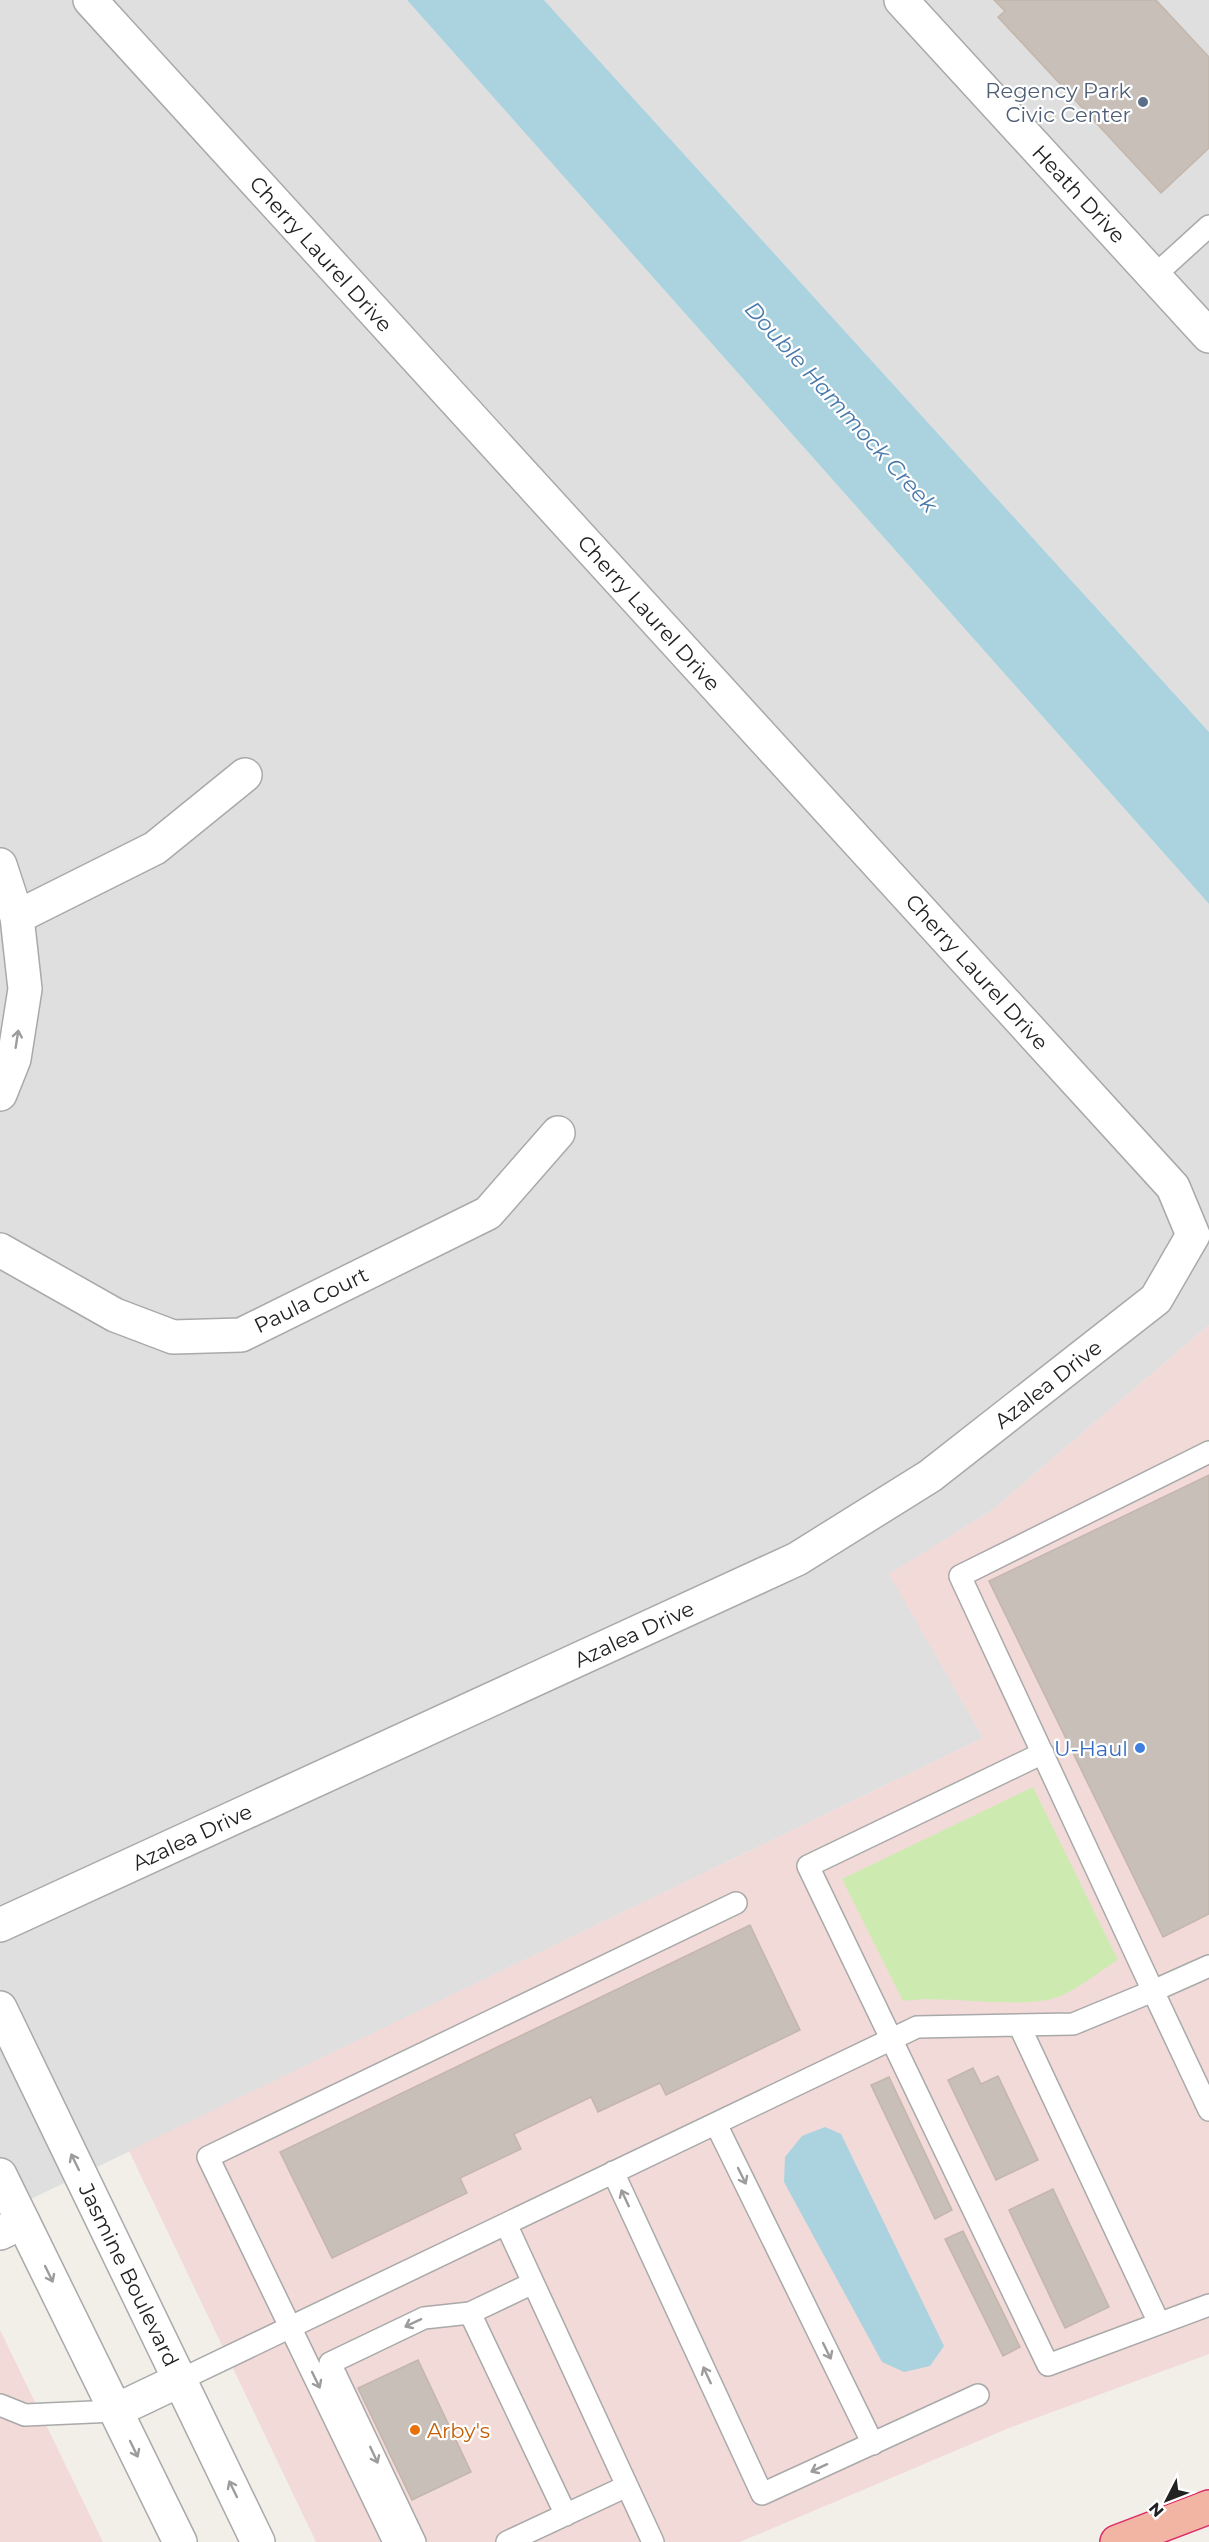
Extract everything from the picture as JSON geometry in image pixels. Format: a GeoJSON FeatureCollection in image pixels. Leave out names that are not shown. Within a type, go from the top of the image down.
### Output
{"type":"FeatureCollection","features":[{"type":"Feature","properties":{"kind":"highway"},"geometry":{"type":"LineString","coordinates":[[1117,2542],[1209,2506]]}},
{"type":"Feature","properties":{"kind":"street","name":"Cherry Laurel Drive"},"geometry":{"type":"LineString","coordinates":[[90,0],[1173,1187],[1193,1235]]}},
{"type":"Feature","properties":{"kind":"street","name":"Heath Drive"},"geometry":{"type":"LineString","coordinates":[[901,0],[1209,336]]}},
{"type":"Feature","properties":{"kind":"street"},"geometry":{"type":"LineString","coordinates":[[16,917],[155,848],[245,775]]}},
{"type":"Feature","properties":{"kind":"street"},"geometry":{"type":"LineString","coordinates":[[0,865],[16,917],[25,989],[14,1059],[0,1094]]}},
{"type":"Feature","properties":{"kind":"street","name":"Paula Court"},"geometry":{"type":"LineString","coordinates":[[0,1250],[114,1315],[173,1337],[241,1335],[488,1213],[558,1133]]}},
{"type":"Feature","properties":{"kind":"street","name":"Azalea Drive"},"geometry":{"type":"LineString","coordinates":[[0,1926],[797,1559],[930,1476],[1156,1299],[1193,1235]]}},
{"type":"Feature","properties":{"kind":"street","name":"Jasmine Boulevard"},"geometry":{"type":"LineString","coordinates":[[0,2008],[258,2542]]}},
{"type":"Feature","properties":{"kind":"street"},"geometry":{"type":"LineString","coordinates":[[0,2175],[11,2227],[116,2411],[180,2542]]}},
{"type":"Feature","properties":{"kind":"street"},"geometry":{"type":"LineString","coordinates":[[116,2411],[180,2380]]}},
{"type":"Feature","properties":{"kind":"lane"},"geometry":{"type":"LineString","coordinates":[[1154,276],[1209,226]]}},
{"type":"Feature","properties":{"kind":"lane"},"geometry":{"type":"LineString","coordinates":[[1209,1452],[960,1576],[1209,2110]]}},
{"type":"Feature","properties":{"kind":"lane"},"geometry":{"type":"LineString","coordinates":[[1043,1753],[808,1866],[1048,2365],[1209,2305]]}},
{"type":"Feature","properties":{"kind":"lane"},"geometry":{"type":"LineString","coordinates":[[394,2542],[208,2157],[736,1904]]}},
{"type":"Feature","properties":{"kind":"lane"},"geometry":{"type":"LineString","coordinates":[[180,2380],[917,2027],[1073,2024],[1209,1966]]}},
{"type":"Feature","properties":{"kind":"lane"},"geometry":{"type":"LineString","coordinates":[[1019,2025],[1159,2324]]}},
{"type":"Feature","properties":{"kind":"lane"},"geometry":{"type":"LineString","coordinates":[[716,2124],[873,2444]]}},
{"type":"Feature","properties":{"kind":"lane"},"geometry":{"type":"LineString","coordinates":[[613,2172],[762,2494],[978,2395]]}},
{"type":"Feature","properties":{"kind":"lane"},"geometry":{"type":"LineString","coordinates":[[506,2224],[652,2542]]}},
{"type":"Feature","properties":{"kind":"lane"},"geometry":{"type":"LineString","coordinates":[[415,2542],[330,2363],[424,2318],[470,2313],[533,2283]]}},
{"type":"Feature","properties":{"kind":"lane"},"geometry":{"type":"LineString","coordinates":[[470,2313],[566,2515]]}},
{"type":"Feature","properties":{"kind":"lane"},"geometry":{"type":"LineString","coordinates":[[0,2405],[25,2415],[116,2411]]}},
{"type":"Feature","properties":{"kind":"lane"},"geometry":{"type":"LineString","coordinates":[[507,2542],[627,2486]]}},
{"type":"Feature","properties":{"kind":"shaded area"},"geometry":{"type":"Polygon","coordinates":[[[0,0],[407,0],[1209,904],[1209,1325],[991,1511],[890,1574],[983,1738],[0,2214],[0,0]]]}},
{"type":"Feature","properties":{"kind":"shaded area"},"geometry":{"type":"Polygon","coordinates":[[[544,0],[1209,0],[1209,732],[544,0]]]}},
{"type":"Feature","properties":{"kind":"shaded area"},"geometry":{"type":"Polygon","coordinates":[[[1209,1325],[1209,2354],[1009,2428],[740,2542],[316,2542],[129,2151],[983,1738],[889,1574],[991,1511],[1209,1325]]]}},
{"type":"Feature","properties":{"kind":"shaded area"},"geometry":{"type":"Polygon","coordinates":[[[0,2330],[103,2542],[0,2542],[0,2330]]]}},
{"type":"Feature","properties":{"kind":"green space"},"geometry":{"type":"Polygon","coordinates":[[[1033,1787],[1118,1960],[1063,1995],[1048,2000],[1008,2003],[921,1999],[903,2001],[842,1879],[1033,1787]]]}},
{"type":"Feature","properties":{"kind":"water","name":"Double Hammock Creek"},"geometry":{"type":"Polygon","coordinates":[[[407,0],[544,0],[1209,732],[1209,904],[407,0]]]}},
{"type":"Feature","properties":{"kind":"water"},"geometry":{"type":"Polygon","coordinates":[[[825,2127],[841,2134],[944,2346],[930,2366],[904,2372],[882,2362],[784,2182],[785,2157],[802,2136],[825,2127]]]}},
{"type":"Feature","properties":{"kind":"building","name":"Regency Park Civic Center"},"geometry":{"type":"Polygon","coordinates":[[[994,0],[1156,0],[1209,57],[1209,148],[1161,193],[998,17],[1005,11],[994,0]]]}},
{"type":"Feature","properties":{"kind":"building","name":"U-Haul"},"geometry":{"type":"Polygon","coordinates":[[[1209,1475],[1209,1914],[1163,1937],[989,1581],[1209,1475]]]}},
{"type":"Feature","properties":{"kind":"building"},"geometry":{"type":"Polygon","coordinates":[[[750,1925],[800,2030],[666,2095],[660,2083],[598,2112],[591,2097],[514,2134],[521,2149],[460,2178],[467,2193],[332,2258],[280,2152],[750,1925]]]}},
{"type":"Feature","properties":{"kind":"building"},"geometry":{"type":"Polygon","coordinates":[[[973,2068],[981,2084],[998,2076],[1038,2160],[996,2180],[948,2080],[973,2068]]]}},
{"type":"Feature","properties":{"kind":"building"},"geometry":{"type":"Polygon","coordinates":[[[889,2077],[952,2210],[935,2219],[871,2085],[889,2077]]]}},
{"type":"Feature","properties":{"kind":"building"},"geometry":{"type":"Polygon","coordinates":[[[1053,2189],[1109,2307],[1065,2328],[1009,2210],[1053,2189]]]}},
{"type":"Feature","properties":{"kind":"building"},"geometry":{"type":"Polygon","coordinates":[[[963,2231],[1020,2347],[1003,2356],[945,2239],[963,2231]]]}},
{"type":"Feature","properties":{"kind":"building","name":"Arby's"},"geometry":{"type":"Polygon","coordinates":[[[418,2360],[471,2472],[412,2500],[358,2388],[418,2360]]]}},
{"type":"Feature","properties":{"kind":"place","name":"Regency Park Civic Center"},"geometry":{"type":"Point","coordinates":[1143,102]}},
{"type":"Feature","properties":{"kind":"place","name":"U-Haul"},"geometry":{"type":"Point","coordinates":[1140,1748]}},
{"type":"Feature","properties":{"kind":"place","name":"Arby's"},"geometry":{"type":"Point","coordinates":[415,2430]}}]}
